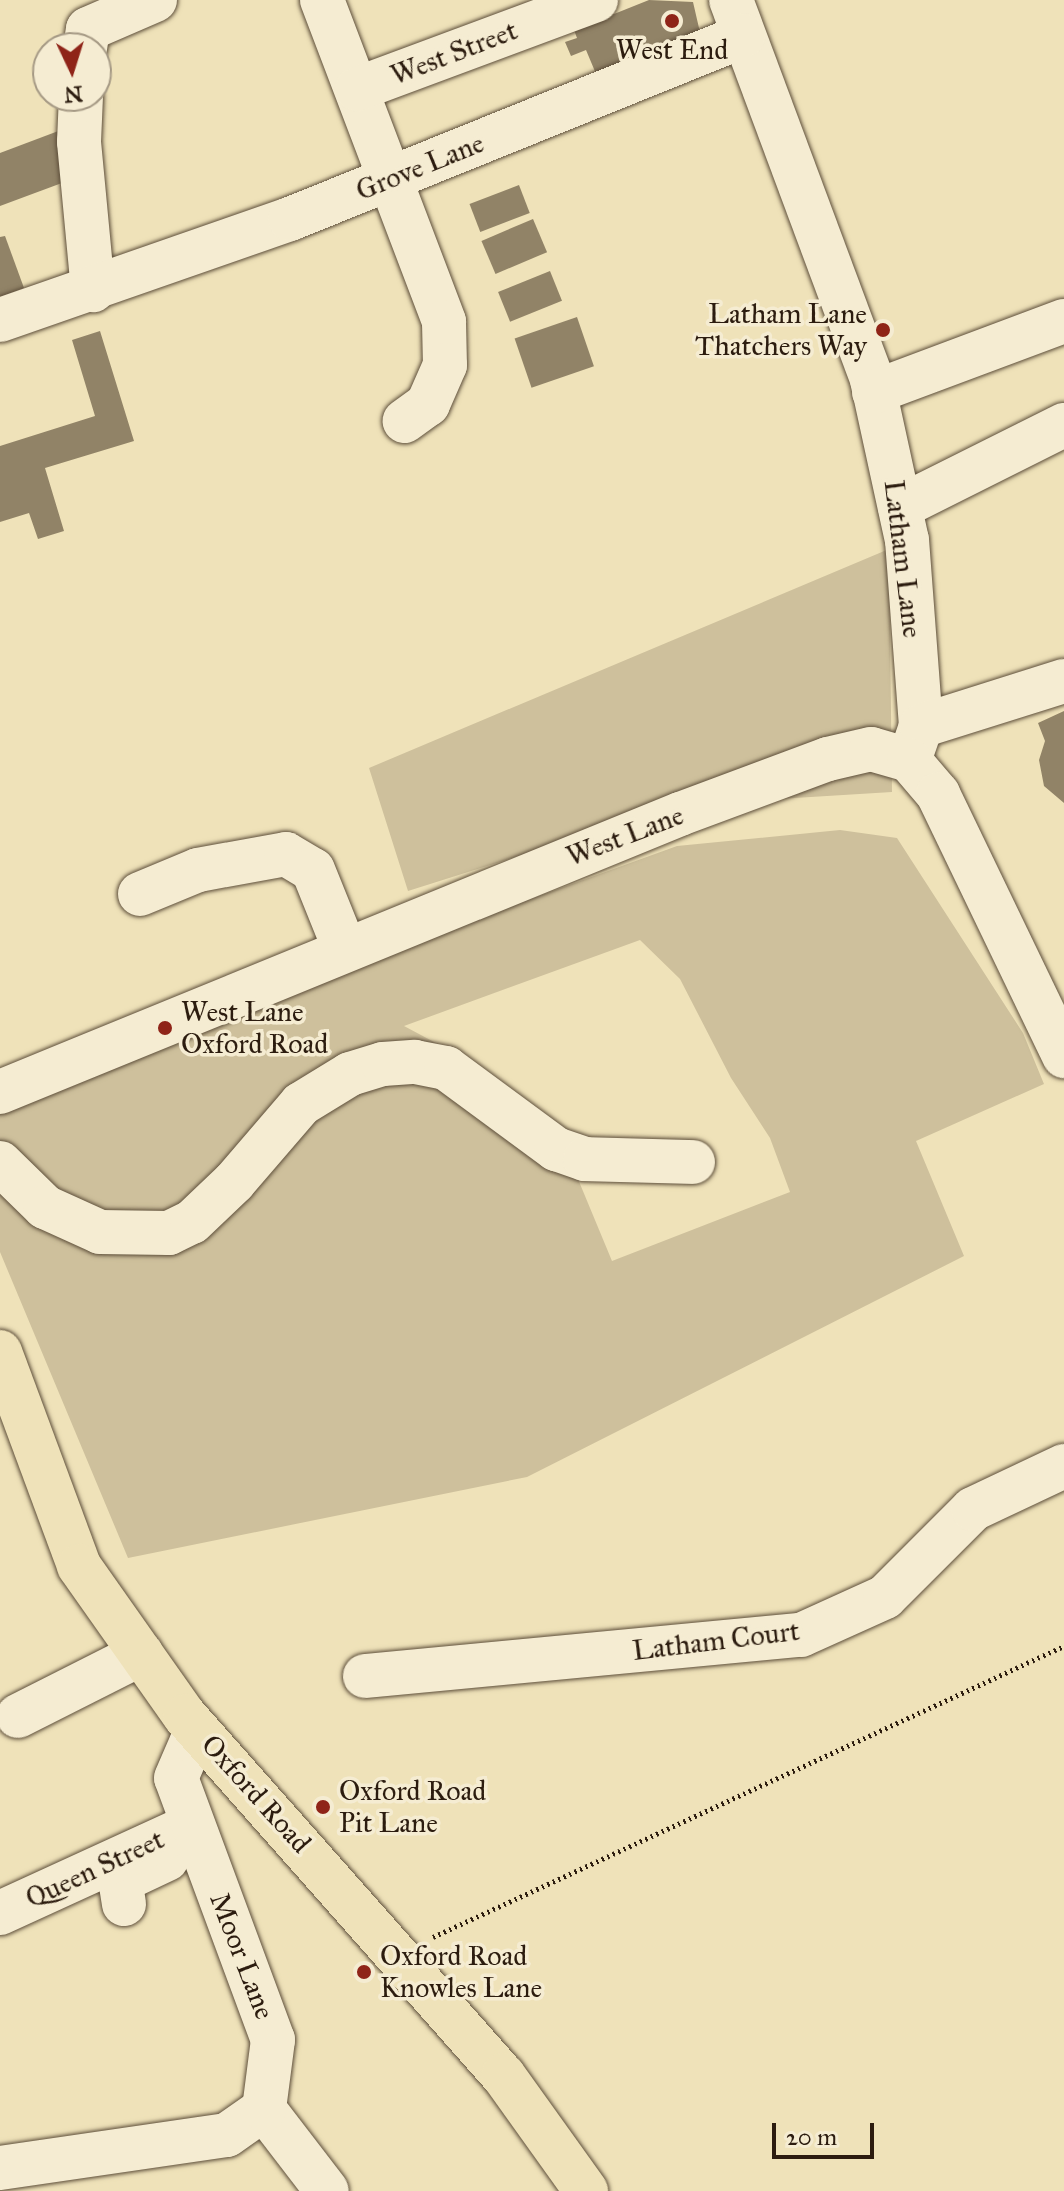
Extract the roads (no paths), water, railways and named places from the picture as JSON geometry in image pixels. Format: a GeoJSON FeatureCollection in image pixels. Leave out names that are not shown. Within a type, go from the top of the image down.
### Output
{"type":"FeatureCollection","features":[{"type":"Feature","properties":{"kind":"main road","name":"Oxford Road"},"geometry":{"type":"LineString","coordinates":[[0,1352],[79,1566],[201,1734],[503,2075],[586,2191]]}},
{"type":"Feature","properties":{"kind":"street"},"geometry":{"type":"LineString","coordinates":[[97,32],[155,0]]}},
{"type":"Feature","properties":{"kind":"street"},"geometry":{"type":"LineString","coordinates":[[322,0],[444,322],[445,365],[428,404],[405,421]]}},
{"type":"Feature","properties":{"kind":"street","name":"West Street"},"geometry":{"type":"LineString","coordinates":[[357,89],[596,0]]}},
{"type":"Feature","properties":{"kind":"street","name":"Grove Lane"},"geometry":{"type":"LineString","coordinates":[[0,320],[93,290],[388,179],[737,18]]}},
{"type":"Feature","properties":{"kind":"street","name":"Latham Lane"},"geometry":{"type":"LineString","coordinates":[[737,18],[793,155],[874,392],[900,507],[915,743]]}},
{"type":"Feature","properties":{"kind":"street"},"geometry":{"type":"LineString","coordinates":[[80,112],[79,142],[93,290]]}},
{"type":"Feature","properties":{"kind":"street"},"geometry":{"type":"LineString","coordinates":[[874,392],[1064,321]]}},
{"type":"Feature","properties":{"kind":"street"},"geometry":{"type":"LineString","coordinates":[[900,507],[1064,425]]}},
{"type":"Feature","properties":{"kind":"street"},"geometry":{"type":"LineString","coordinates":[[1064,681],[915,743],[1064,1056]]}},
{"type":"Feature","properties":{"kind":"street","name":"West Lane"},"geometry":{"type":"LineString","coordinates":[[0,1092],[344,947],[828,759],[915,743]]}},
{"type":"Feature","properties":{"kind":"street"},"geometry":{"type":"LineString","coordinates":[[140,894],[198,870],[286,854],[313,870],[344,947]]}},
{"type":"Feature","properties":{"kind":"street"},"geometry":{"type":"LineString","coordinates":[[0,1163],[45,1207],[100,1232],[169,1233],[192,1222],[234,1182],[301,1104],[350,1074],[383,1064],[415,1062],[446,1068],[556,1149],[585,1159],[693,1162]]}},
{"type":"Feature","properties":{"kind":"street","name":"Latham Court"},"geometry":{"type":"LineString","coordinates":[[365,1676],[801,1635],[885,1597],[973,1509],[1064,1466]]}},
{"type":"Feature","properties":{"kind":"street"},"geometry":{"type":"LineString","coordinates":[[18,1716],[141,1654]]}},
{"type":"Feature","properties":{"kind":"street","name":"Moor Lane"},"geometry":{"type":"LineString","coordinates":[[201,1734],[192,1741],[176,1778],[194,1835],[273,2040],[264,2109]]}},
{"type":"Feature","properties":{"kind":"street"},"geometry":{"type":"LineString","coordinates":[[124,1904],[121,1885],[127,1878],[194,1835]]}},
{"type":"Feature","properties":{"kind":"street","name":"Queen Street"},"geometry":{"type":"LineString","coordinates":[[0,1913],[194,1835]]}},
{"type":"Feature","properties":{"kind":"street"},"geometry":{"type":"LineString","coordinates":[[0,2168],[227,2135],[264,2109],[327,2191]]}},
{"type":"Feature","properties":{"kind":"place","name":"West End"},"geometry":{"type":"Point","coordinates":[672,21]}},
{"type":"Feature","properties":{"kind":"place","name":"Latham Lane Thatchers Way"},"geometry":{"type":"Point","coordinates":[883,330]}},
{"type":"Feature","properties":{"kind":"place","name":"West Lane Oxford Road"},"geometry":{"type":"Point","coordinates":[165,1028]}},
{"type":"Feature","properties":{"kind":"place","name":"Oxford Road Pit Lane"},"geometry":{"type":"Point","coordinates":[323,1807]}},
{"type":"Feature","properties":{"kind":"place","name":"Oxford Road Knowles Lane"},"geometry":{"type":"Point","coordinates":[364,1972]}}]}
